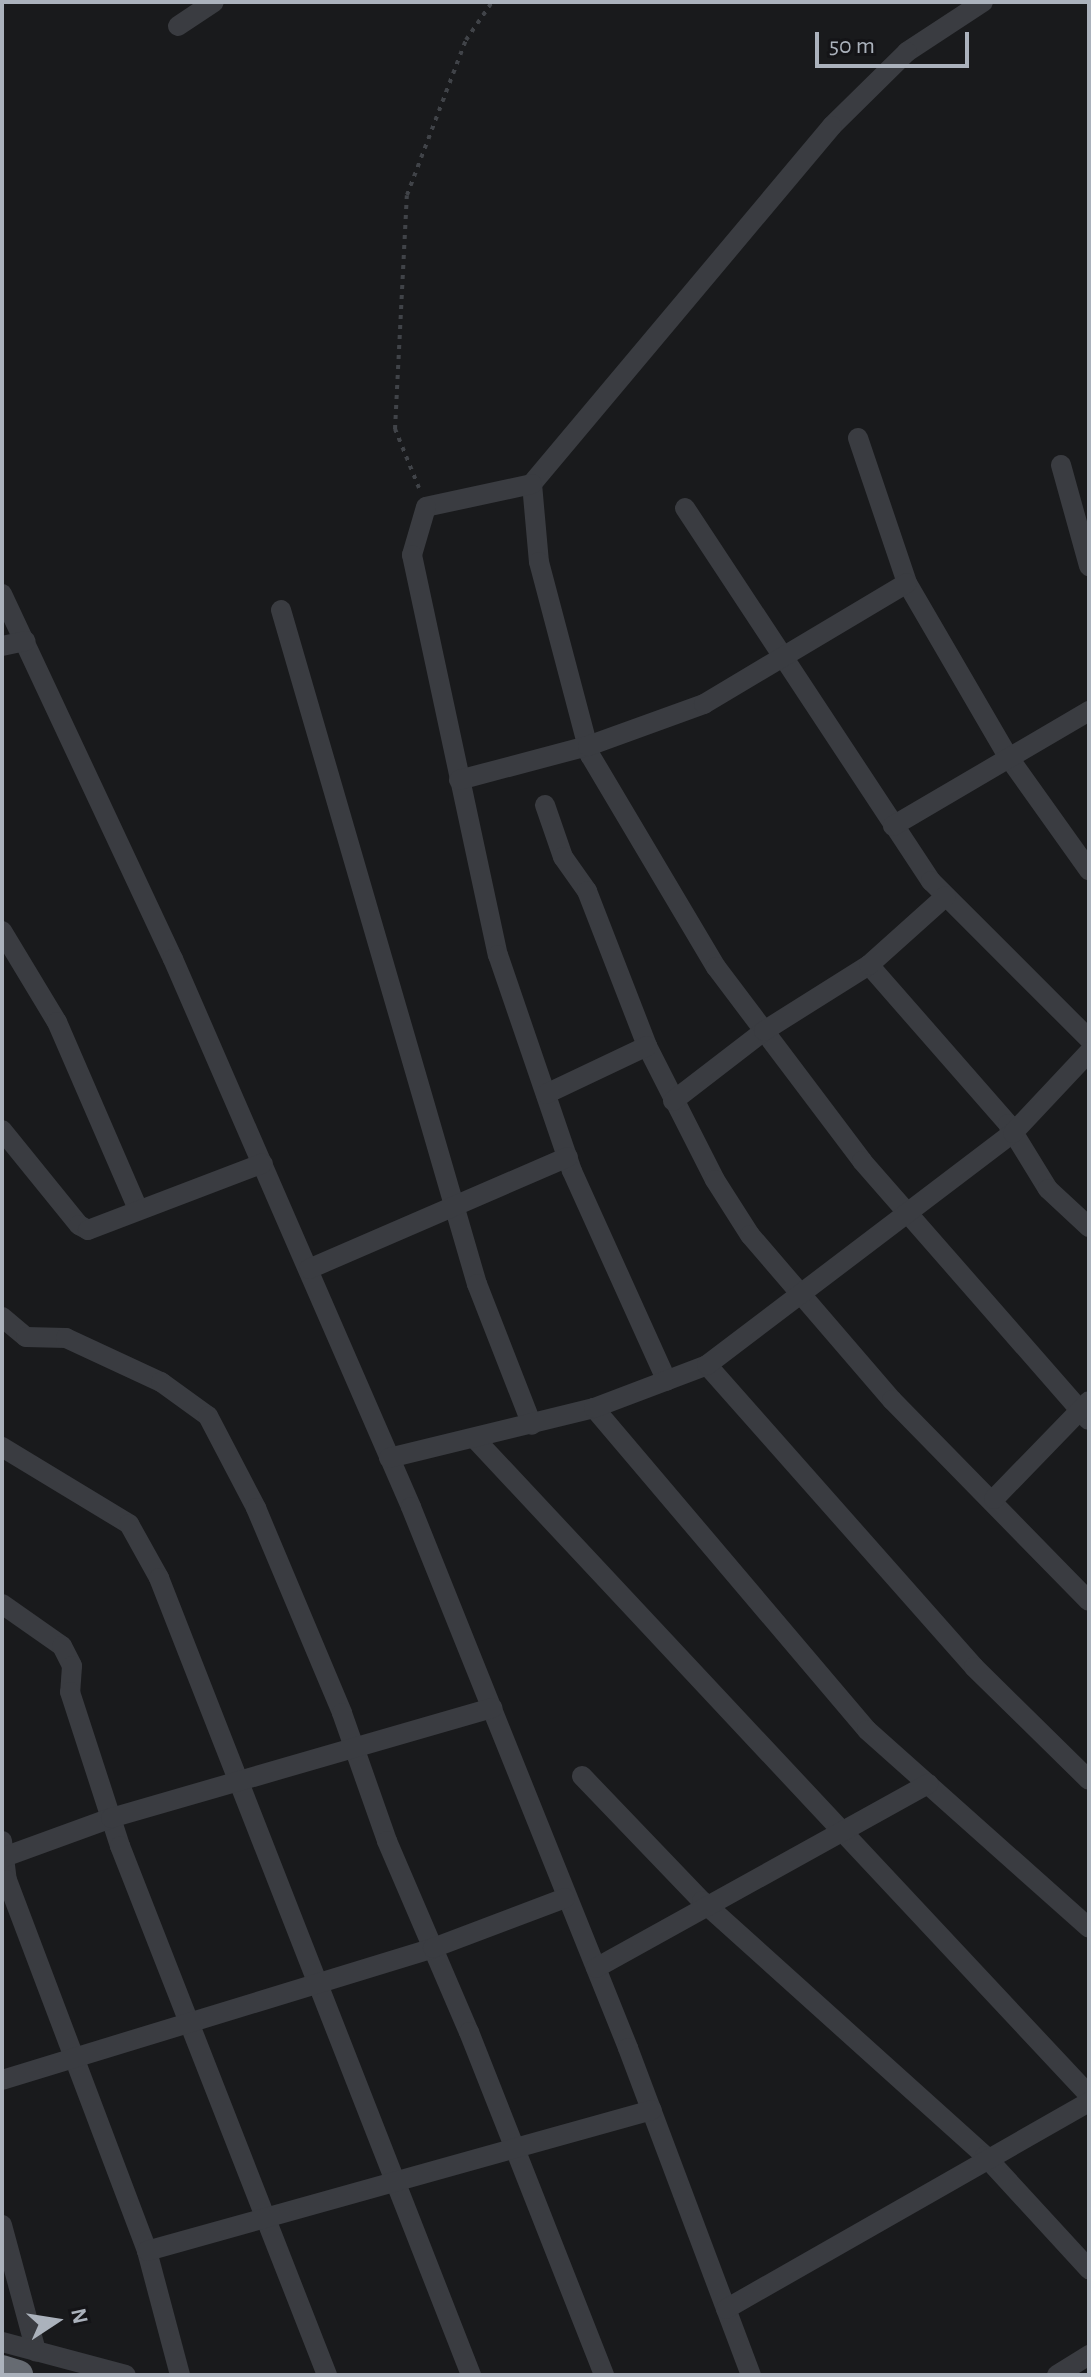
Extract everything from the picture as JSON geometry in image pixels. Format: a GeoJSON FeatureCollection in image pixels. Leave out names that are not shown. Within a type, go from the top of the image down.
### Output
{"type":"FeatureCollection","features":[{"type":"Feature","properties":{"kind":"highway"},"geometry":{"type":"LineString","coordinates":[[2,2370],[27,2363]]}},
{"type":"Feature","properties":{"kind":"street"},"geometry":{"type":"LineString","coordinates":[[178,26],[214,2]]}},
{"type":"Feature","properties":{"kind":"street"},"geometry":{"type":"LineString","coordinates":[[667,1381],[568,1157],[498,955],[412,555],[426,507],[532,484],[832,126],[907,52],[983,2]]}},
{"type":"Feature","properties":{"kind":"street"},"geometry":{"type":"LineString","coordinates":[[858,438],[907,583],[1009,758],[1089,870]]}},
{"type":"Feature","properties":{"kind":"street"},"geometry":{"type":"LineString","coordinates":[[1061,465],[1089,566]]}},
{"type":"Feature","properties":{"kind":"street"},"geometry":{"type":"LineString","coordinates":[[532,484],[539,562],[588,746],[716,967],[908,1213],[1086,1411],[994,1499]]}},
{"type":"Feature","properties":{"kind":"street"},"geometry":{"type":"LineString","coordinates":[[685,508],[893,826],[946,896],[1089,1039]]}},
{"type":"Feature","properties":{"kind":"street"},"geometry":{"type":"LineString","coordinates":[[459,780],[588,746],[704,704],[785,660],[907,583]]}},
{"type":"Feature","properties":{"kind":"street"},"geometry":{"type":"LineString","coordinates":[[2,594],[263,1163],[389,1458],[596,1968],[751,2375]]}},
{"type":"Feature","properties":{"kind":"street"},"geometry":{"type":"LineString","coordinates":[[281,610],[477,1284],[532,1425]]}},
{"type":"Feature","properties":{"kind":"street"},"geometry":{"type":"LineString","coordinates":[[2,646],[25,641]]}},
{"type":"Feature","properties":{"kind":"street"},"geometry":{"type":"LineString","coordinates":[[893,826],[1089,711]]}},
{"type":"Feature","properties":{"kind":"street"},"geometry":{"type":"LineString","coordinates":[[545,805],[563,857],[587,891],[647,1046],[673,1101],[750,1235],[892,1400],[994,1499],[1089,1601]]}},
{"type":"Feature","properties":{"kind":"street"},"geometry":{"type":"LineString","coordinates":[[673,1101],[764,1031],[869,965],[946,896]]}},
{"type":"Feature","properties":{"kind":"street"},"geometry":{"type":"LineString","coordinates":[[2,931],[57,1022],[137,1207]]}},
{"type":"Feature","properties":{"kind":"street"},"geometry":{"type":"LineString","coordinates":[[869,965],[1013,1133],[1048,1189],[1089,1227]]}},
{"type":"Feature","properties":{"kind":"street"},"geometry":{"type":"LineString","coordinates":[[546,1094],[647,1046]]}},
{"type":"Feature","properties":{"kind":"street"},"geometry":{"type":"LineString","coordinates":[[389,1458],[476,1440],[594,1408],[707,1365],[1013,1133],[1089,1052]]}},
{"type":"Feature","properties":{"kind":"street"},"geometry":{"type":"LineString","coordinates":[[2,1130],[79,1225],[88,1230],[137,1207],[263,1163]]}},
{"type":"Feature","properties":{"kind":"street"},"geometry":{"type":"LineString","coordinates":[[309,1269],[455,1202],[568,1157]]}},
{"type":"Feature","properties":{"kind":"street"},"geometry":{"type":"LineString","coordinates":[[2,1317],[26,1337],[66,1338],[161,1382],[202,1408],[256,1508],[604,2375]]}},
{"type":"Feature","properties":{"kind":"street"},"geometry":{"type":"LineString","coordinates":[[707,1365],[974,1667],[1089,1780]]}},
{"type":"Feature","properties":{"kind":"street"},"geometry":{"type":"LineString","coordinates":[[594,1408],[867,1730],[1089,1928]]}},
{"type":"Feature","properties":{"kind":"street"},"geometry":{"type":"LineString","coordinates":[[476,1440],[1089,2095]]}},
{"type":"Feature","properties":{"kind":"street"},"geometry":{"type":"LineString","coordinates":[[2,1447],[129,1524],[159,1578],[471,2375]]}},
{"type":"Feature","properties":{"kind":"street"},"geometry":{"type":"LineString","coordinates":[[2,1604],[62,1646],[72,1666],[70,1692],[111,1818],[327,2375]]}},
{"type":"Feature","properties":{"kind":"street"},"geometry":{"type":"LineString","coordinates":[[180,2375],[147,2251],[7,1880],[3,1846],[238,1784],[351,1744],[492,1708]]}},
{"type":"Feature","properties":{"kind":"street"},"geometry":{"type":"LineString","coordinates":[[582,1776],[707,1905],[988,2160],[1089,2269]]}},
{"type":"Feature","properties":{"kind":"street"},"geometry":{"type":"LineString","coordinates":[[596,1968],[838,1830],[928,1784]]}},
{"type":"Feature","properties":{"kind":"street"},"geometry":{"type":"LineString","coordinates":[[2,2080],[189,2020],[433,1948],[565,1898]]}},
{"type":"Feature","properties":{"kind":"street"},"geometry":{"type":"LineString","coordinates":[[726,2309],[1089,2102]]}},
{"type":"Feature","properties":{"kind":"street"},"geometry":{"type":"LineString","coordinates":[[147,2251],[266,2215],[652,2110]]}},
{"type":"Feature","properties":{"kind":"street"},"geometry":{"type":"LineString","coordinates":[[2,2225],[27,2363]]}},
{"type":"Feature","properties":{"kind":"street"},"geometry":{"type":"LineString","coordinates":[[2,2342],[27,2363],[126,2375]]}},
{"type":"Feature","properties":{"kind":"street"},"geometry":{"type":"LineString","coordinates":[[1057,2375],[1089,2355]]}},
{"type":"Feature","properties":{"kind":"path"},"geometry":{"type":"LineString","coordinates":[[426,507],[395,429],[407,195],[466,40],[492,2]]}}]}
